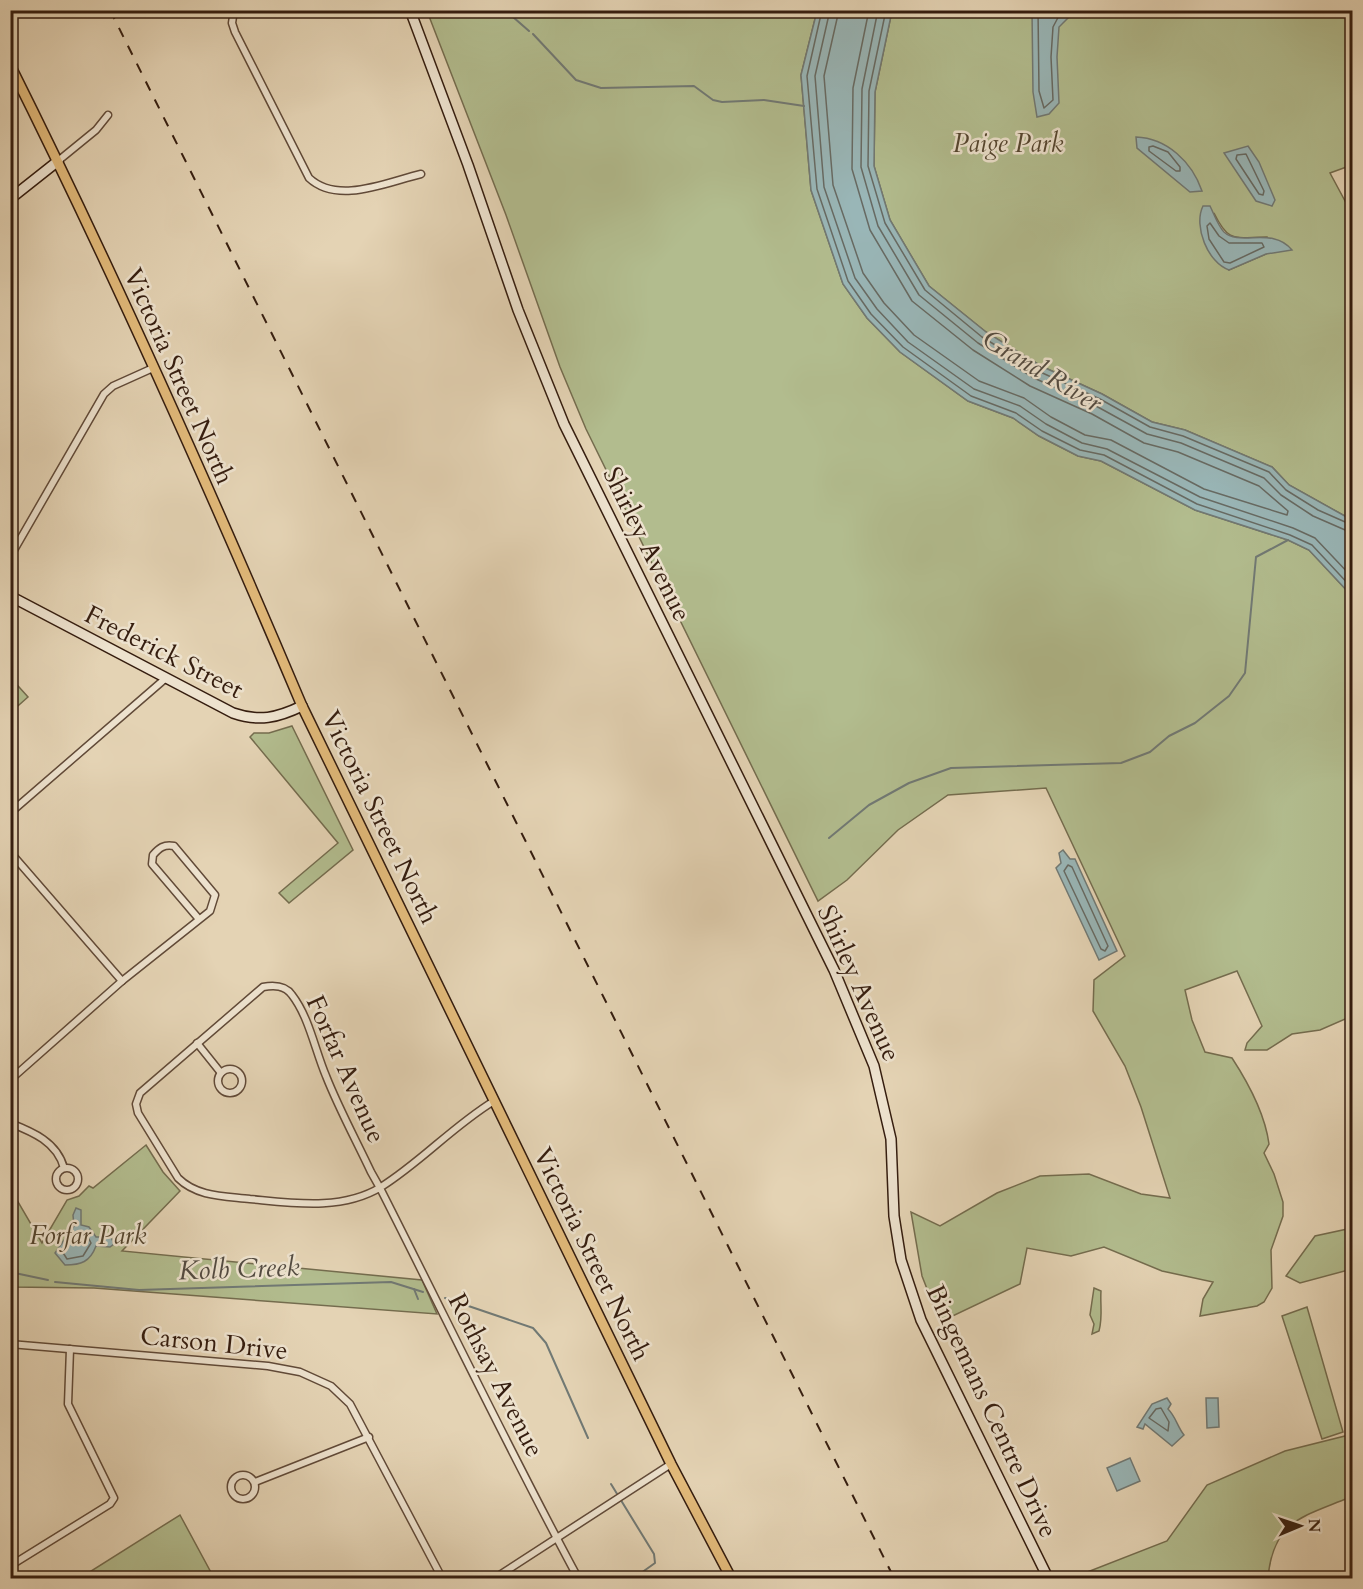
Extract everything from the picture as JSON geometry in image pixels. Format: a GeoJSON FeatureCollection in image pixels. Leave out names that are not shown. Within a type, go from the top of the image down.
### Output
{"type":"FeatureCollection","features":[{"type":"Feature","properties":{"kind":"main road","name":"Shirley Avenue"},"geometry":{"type":"LineString","coordinates":[[410,10],[460,143],[518,310],[564,424],[834,970],[879,1083]]}},
{"type":"Feature","properties":{"kind":"main road","name":"Victoria Street North"},"geometry":{"type":"LineString","coordinates":[[10,65],[58,161],[153,368],[302,706],[671,1464],[731,1578]]}},
{"type":"Feature","properties":{"kind":"main road"},"geometry":{"type":"LineString","coordinates":[[10,199],[58,161]]}},
{"type":"Feature","properties":{"kind":"main road","name":"Frederick Street"},"geometry":{"type":"LineString","coordinates":[[10,596],[166,678],[248,718],[273,718],[302,706]]}},
{"type":"Feature","properties":{"kind":"main road","name":"Bingemans Centre Drive"},"geometry":{"type":"LineString","coordinates":[[879,1083],[891,1139],[894,1216],[901,1260],[921,1320],[1048,1578]]}},
{"type":"Feature","properties":{"kind":"street"},"geometry":{"type":"LineString","coordinates":[[234,10],[232,23],[235,32],[309,178],[319,188],[336,191],[354,190],[421,174]]}},
{"type":"Feature","properties":{"kind":"street"},"geometry":{"type":"LineString","coordinates":[[58,161],[96,130],[108,115]]}},
{"type":"Feature","properties":{"kind":"street"},"geometry":{"type":"LineString","coordinates":[[10,557],[104,394],[113,386],[153,368]]}},
{"type":"Feature","properties":{"kind":"street"},"geometry":{"type":"LineString","coordinates":[[10,813],[166,678]]}},
{"type":"Feature","properties":{"kind":"street"},"geometry":{"type":"LineString","coordinates":[[10,1080],[122,981],[198,918],[210,911],[215,895],[174,846],[167,844],[153,855],[152,864],[198,918]]}},
{"type":"Feature","properties":{"kind":"street"},"geometry":{"type":"LineString","coordinates":[[10,852],[122,981]]}},
{"type":"Feature","properties":{"kind":"street","name":"Forfar Avenue"},"geometry":{"type":"LineString","coordinates":[[380,1188],[326,1076],[314,1041],[292,994],[283,988],[273,985],[263,987],[140,1093],[136,1104],[138,1113],[178,1178],[185,1185],[207,1194],[307,1204],[332,1202],[380,1188],[475,1113],[494,1101]]}},
{"type":"Feature","properties":{"kind":"street"},"geometry":{"type":"LineString","coordinates":[[197,1043],[221,1073]]}},
{"type":"Feature","properties":{"kind":"street"},"geometry":{"type":"LineString","coordinates":[[227,1070],[237,1071],[242,1078],[240,1089],[233,1093],[223,1091],[218,1081],[221,1073],[227,1070]]}},
{"type":"Feature","properties":{"kind":"street"},"geometry":{"type":"LineString","coordinates":[[10,1123],[47,1141],[56,1150],[64,1168]]}},
{"type":"Feature","properties":{"kind":"street","name":"Rothsay Avenue"},"geometry":{"type":"LineString","coordinates":[[380,1188],[578,1578]]}},
{"type":"Feature","properties":{"kind":"street","name":"Carson Drive"},"geometry":{"type":"LineString","coordinates":[[10,1344],[268,1366],[300,1372],[331,1386],[350,1404],[442,1578]]}},
{"type":"Feature","properties":{"kind":"street"},"geometry":{"type":"LineString","coordinates":[[10,1566],[110,1504],[114,1498],[68,1404],[70,1349]]}},
{"type":"Feature","properties":{"kind":"street"},"geometry":{"type":"LineString","coordinates":[[255,1482],[369,1437]]}},
{"type":"Feature","properties":{"kind":"street"},"geometry":{"type":"LineString","coordinates":[[495,1578],[671,1464]]}},
{"type":"Feature","properties":{"kind":"street"},"geometry":{"type":"LineString","coordinates":[[239,1475],[248,1475],[255,1482],[255,1492],[248,1498],[238,1498],[231,1491],[232,1481],[239,1475]]}},
{"type":"Feature","properties":{"kind":"green space"},"geometry":{"type":"Polygon","coordinates":[[[427,11],[817,11],[801,75],[811,190],[843,284],[867,318],[900,352],[968,401],[1013,418],[1039,436],[1078,456],[1101,461],[1195,510],[1288,540],[1309,550],[1352,596],[1352,1016],[1320,1030],[1292,1034],[1267,1050],[1245,1050],[1247,1043],[1262,1026],[1237,971],[1185,990],[1192,1020],[1205,1052],[1232,1058],[1255,1100],[1267,1133],[1269,1144],[1264,1153],[1283,1202],[1283,1216],[1271,1250],[1272,1288],[1264,1302],[1257,1306],[1200,1316],[1203,1299],[1213,1282],[1162,1271],[1104,1247],[1071,1256],[1027,1248],[1020,1284],[940,1322],[922,1276],[911,1212],[940,1226],[997,1193],[1040,1176],[1089,1174],[1141,1194],[1170,1198],[1141,1107],[1125,1066],[1093,1011],[1094,980],[1125,956],[1046,788],[948,795],[898,830],[847,880],[818,901],[586,429],[560,367],[506,215],[427,11]]]}},
{"type":"Feature","properties":{"kind":"green space","name":"Paige Park"},"geometry":{"type":"Polygon","coordinates":[[[892,11],[1352,11],[1352,165],[1330,173],[1352,214],[1352,520],[1289,485],[1272,467],[1185,430],[1152,422],[1102,394],[1041,366],[986,332],[929,286],[890,220],[874,166],[875,92],[892,11]],[[1214,213],[1229,270],[1266,254],[1267,237],[1234,237],[1219,223],[1214,213]]]}},
{"type":"Feature","properties":{"kind":"green space"},"geometry":{"type":"Polygon","coordinates":[[[10,677],[28,697],[11,712],[10,712],[10,677]]]}},
{"type":"Feature","properties":{"kind":"green space"},"geometry":{"type":"Polygon","coordinates":[[[292,726],[353,850],[289,903],[279,893],[338,843],[250,737],[254,733],[269,733],[292,726]]]}},
{"type":"Feature","properties":{"kind":"green space","name":"Forfar Park"},"geometry":{"type":"Polygon","coordinates":[[[146,1145],[163,1172],[180,1191],[122,1251],[422,1280],[437,1314],[94,1288],[11,1287],[10,1188],[42,1243],[67,1200],[79,1196],[89,1186],[93,1188],[146,1145]]]}},
{"type":"Feature","properties":{"kind":"green space"},"geometry":{"type":"Polygon","coordinates":[[[1352,1228],[1352,1269],[1300,1283],[1286,1276],[1315,1236],[1352,1228]]]}},
{"type":"Feature","properties":{"kind":"green space"},"geometry":{"type":"Polygon","coordinates":[[[1094,1288],[1101,1291],[1101,1315],[1099,1331],[1092,1334],[1094,1324],[1090,1315],[1094,1288]]]}},
{"type":"Feature","properties":{"kind":"green space"},"geometry":{"type":"Polygon","coordinates":[[[1307,1307],[1343,1432],[1322,1439],[1282,1316],[1307,1307]]]}},
{"type":"Feature","properties":{"kind":"green space"},"geometry":{"type":"Polygon","coordinates":[[[1349,1435],[1353,1459],[1353,1484],[1348,1498],[1304,1517],[1283,1533],[1271,1559],[1268,1578],[1072,1578],[1167,1541],[1207,1485],[1285,1451],[1349,1435]]]}},
{"type":"Feature","properties":{"kind":"green space"},"geometry":{"type":"Polygon","coordinates":[[[180,1515],[214,1578],[80,1578],[180,1515]]]}},
{"type":"Feature","properties":{"kind":"water","name":"Grand River"},"geometry":{"type":"Polygon","coordinates":[[[817,11],[892,11],[875,92],[874,166],[890,220],[929,286],[986,332],[1041,366],[1102,394],[1152,422],[1185,430],[1272,467],[1289,485],[1352,520],[1352,596],[1309,550],[1288,540],[1195,510],[1101,461],[1078,456],[1039,436],[1013,418],[968,401],[900,352],[867,318],[843,284],[811,190],[801,75],[817,11]]]}},
{"type":"Feature","properties":{"kind":"water"},"geometry":{"type":"Polygon","coordinates":[[[1032,11],[1068,11],[1069,17],[1059,27],[1057,57],[1059,103],[1049,114],[1037,117],[1033,92],[1032,11]]]}},
{"type":"Feature","properties":{"kind":"water"},"geometry":{"type":"Polygon","coordinates":[[[1136,137],[1158,142],[1177,154],[1192,170],[1202,191],[1190,192],[1137,148],[1136,137]]]}},
{"type":"Feature","properties":{"kind":"water"},"geometry":{"type":"Polygon","coordinates":[[[1248,146],[1259,162],[1275,200],[1272,206],[1256,201],[1224,153],[1248,146]]]}},
{"type":"Feature","properties":{"kind":"water"},"geometry":{"type":"Polygon","coordinates":[[[1203,206],[1210,206],[1224,232],[1231,236],[1276,239],[1292,250],[1266,254],[1229,270],[1215,260],[1204,243],[1200,223],[1203,206]]]}},
{"type":"Feature","properties":{"kind":"water"},"geometry":{"type":"Polygon","coordinates":[[[1063,850],[1070,859],[1075,859],[1117,951],[1099,960],[1056,868],[1061,863],[1059,853],[1063,850]]]}},
{"type":"Feature","properties":{"kind":"water"},"geometry":{"type":"Polygon","coordinates":[[[76,1208],[81,1210],[81,1225],[89,1227],[96,1237],[111,1237],[114,1244],[110,1247],[96,1246],[88,1259],[76,1264],[65,1265],[55,1253],[74,1226],[73,1215],[76,1208]]]}},
{"type":"Feature","properties":{"kind":"water"},"geometry":{"type":"Polygon","coordinates":[[[1167,1398],[1171,1404],[1168,1409],[1184,1435],[1172,1446],[1145,1424],[1143,1429],[1137,1427],[1152,1404],[1167,1398]]]}},
{"type":"Feature","properties":{"kind":"water"},"geometry":{"type":"Polygon","coordinates":[[[1206,1398],[1218,1398],[1219,1427],[1207,1428],[1206,1398]]]}},
{"type":"Feature","properties":{"kind":"water"},"geometry":{"type":"Polygon","coordinates":[[[1130,1458],[1140,1481],[1117,1491],[1107,1468],[1130,1458]]]}},
{"type":"Feature","properties":{"kind":"waterway"},"geometry":{"type":"LineString","coordinates":[[505,10],[529,31]]}},
{"type":"Feature","properties":{"kind":"waterway"},"geometry":{"type":"LineString","coordinates":[[533,34],[576,80],[601,88],[694,86],[713,100],[722,102],[764,100],[804,106]]}},
{"type":"Feature","properties":{"kind":"waterway"},"geometry":{"type":"LineString","coordinates":[[829,838],[869,805],[909,783],[951,768],[1121,763],[1150,752],[1169,736],[1195,723],[1229,696],[1245,673],[1256,557],[1288,540]]}},
{"type":"Feature","properties":{"kind":"waterway","name":"Kolb Creek"},"geometry":{"type":"LineString","coordinates":[[10,1272],[48,1280]]}},
{"type":"Feature","properties":{"kind":"waterway","name":"Kolb Creek"},"geometry":{"type":"LineString","coordinates":[[55,1282],[139,1290],[391,1282],[423,1292]]}},
{"type":"Feature","properties":{"kind":"waterway","name":"Kolb Creek"},"geometry":{"type":"LineString","coordinates":[[414,1289],[418,1299]]}},
{"type":"Feature","properties":{"kind":"waterway","name":"Kolb Creek"},"geometry":{"type":"LineString","coordinates":[[445,1298],[533,1328],[546,1343],[588,1438]]}},
{"type":"Feature","properties":{"kind":"waterway","name":"Kolb Creek"},"geometry":{"type":"LineString","coordinates":[[611,1484],[654,1554],[655,1563],[634,1578]]}},
{"type":"Feature","properties":{"kind":"railway"},"geometry":{"type":"LineString","coordinates":[[110,10],[894,1578]]}}]}
